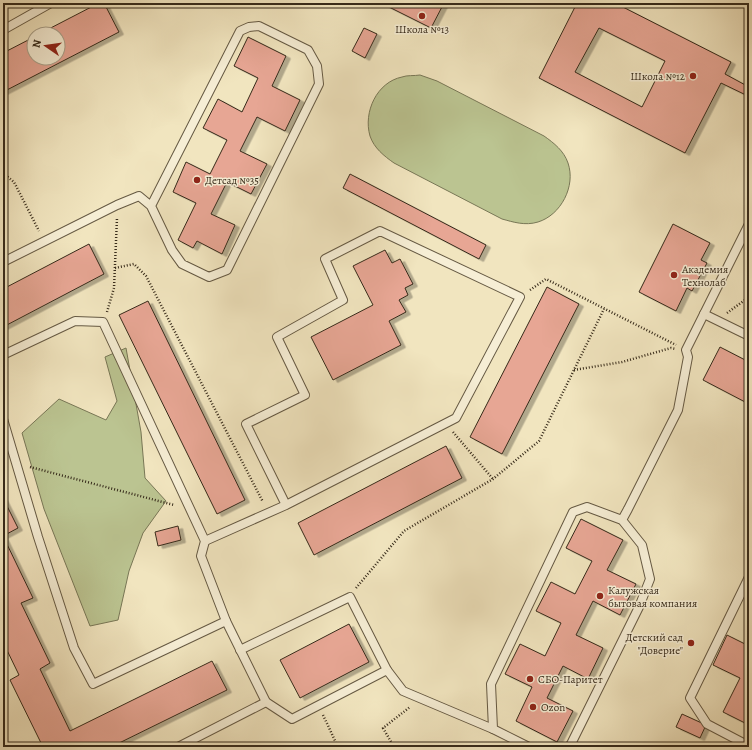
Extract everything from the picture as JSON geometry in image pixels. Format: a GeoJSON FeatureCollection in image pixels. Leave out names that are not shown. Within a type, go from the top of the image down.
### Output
{"type":"FeatureCollection","features":[{"type":"Feature","properties":{"kind":"lane"},"geometry":{"type":"LineString","coordinates":[[3,30],[51,3]]}},
{"type":"Feature","properties":{"kind":"lane"},"geometry":{"type":"LineString","coordinates":[[3,262],[117,205],[139,196],[151,206],[172,250],[182,264],[209,276],[228,270],[319,84],[317,66],[308,50],[259,26],[249,27],[240,31],[151,206]]}},
{"type":"Feature","properties":{"kind":"lane"},"geometry":{"type":"LineString","coordinates":[[622,520],[678,410],[688,357],[686,350],[749,224]]}},
{"type":"Feature","properties":{"kind":"lane"},"geometry":{"type":"LineString","coordinates":[[205,541],[286,506],[456,418],[520,298],[380,231],[325,259],[343,300],[277,337],[305,395],[246,424],[286,506]]}},
{"type":"Feature","properties":{"kind":"lane"},"geometry":{"type":"LineString","coordinates":[[704,314],[749,336]]}},
{"type":"Feature","properties":{"kind":"lane"},"geometry":{"type":"LineString","coordinates":[[3,355],[75,321],[103,322],[205,541],[201,556],[226,620],[266,702],[292,719],[387,670]]}},
{"type":"Feature","properties":{"kind":"lane"},"geometry":{"type":"LineString","coordinates":[[3,419],[38,537],[74,648],[94,684],[226,620]]}},
{"type":"Feature","properties":{"kind":"lane"},"geometry":{"type":"LineString","coordinates":[[493,729],[491,684],[573,512],[587,507],[622,520],[642,545],[650,579],[639,607],[571,744],[568,747]]}},
{"type":"Feature","properties":{"kind":"lane"},"geometry":{"type":"LineString","coordinates":[[749,577],[690,698],[707,724],[749,746]]}},
{"type":"Feature","properties":{"kind":"lane"},"geometry":{"type":"LineString","coordinates":[[240,650],[350,597],[387,670],[403,691],[493,729],[529,747]]}},
{"type":"Feature","properties":{"kind":"lane"},"geometry":{"type":"LineString","coordinates":[[178,747],[266,702]]}},
{"type":"Feature","properties":{"kind":"path"},"geometry":{"type":"LineString","coordinates":[[3,7],[5,3]]}},
{"type":"Feature","properties":{"kind":"path"},"geometry":{"type":"LineString","coordinates":[[3,173],[14,182],[44,241]]}},
{"type":"Feature","properties":{"kind":"path"},"geometry":{"type":"LineString","coordinates":[[103,322],[114,288],[117,205]]}},
{"type":"Feature","properties":{"kind":"path"},"geometry":{"type":"LineString","coordinates":[[115,268],[134,264],[146,276],[269,513]]}},
{"type":"Feature","properties":{"kind":"path"},"geometry":{"type":"LineString","coordinates":[[520,298],[546,279],[686,350]]}},
{"type":"Feature","properties":{"kind":"path"},"geometry":{"type":"LineString","coordinates":[[717,320],[749,297]]}},
{"type":"Feature","properties":{"kind":"path"},"geometry":{"type":"LineString","coordinates":[[352,593],[404,532],[493,479],[539,441],[604,309]]}},
{"type":"Feature","properties":{"kind":"path"},"geometry":{"type":"LineString","coordinates":[[574,370],[622,362],[671,348],[686,350]]}},
{"type":"Feature","properties":{"kind":"path"},"geometry":{"type":"LineString","coordinates":[[446,424],[493,479]]}},
{"type":"Feature","properties":{"kind":"path"},"geometry":{"type":"LineString","coordinates":[[16,464],[190,509]]}},
{"type":"Feature","properties":{"kind":"path"},"geometry":{"type":"LineString","coordinates":[[394,747],[383,728],[414,704]]}},
{"type":"Feature","properties":{"kind":"path"},"geometry":{"type":"LineString","coordinates":[[318,705],[338,747]]}},
{"type":"Feature","properties":{"kind":"green space"},"geometry":{"type":"Polygon","coordinates":[[[420,75],[437,81],[544,136],[558,148],[568,163],[570,181],[565,198],[554,213],[538,222],[528,224],[502,219],[394,163],[380,151],[370,136],[368,127],[370,108],[374,99],[385,85],[393,80],[406,76],[420,75]]]}},
{"type":"Feature","properties":{"kind":"green space"},"geometry":{"type":"Polygon","coordinates":[[[126,348],[141,432],[145,478],[166,501],[143,533],[129,571],[118,620],[90,626],[44,509],[22,433],[59,399],[106,420],[117,401],[105,357],[126,348]]]}},
{"type":"Feature","properties":{"kind":"building"},"geometry":{"type":"Polygon","coordinates":[[[99,3],[104,3],[119,32],[66,59],[66,26],[54,26],[99,3]]]}},
{"type":"Feature","properties":{"kind":"building","name":"Школа №13"},"geometry":{"type":"Polygon","coordinates":[[[381,3],[444,3],[431,28],[381,3]]]}},
{"type":"Feature","properties":{"kind":"building","name":"Школа №12"},"geometry":{"type":"Polygon","coordinates":[[[577,3],[615,3],[731,62],[725,74],[749,87],[749,104],[745,103],[748,96],[721,83],[685,153],[539,78],[577,3]],[[599,28],[575,72],[642,107],[665,61],[599,28]]]}},
{"type":"Feature","properties":{"kind":"building"},"geometry":{"type":"Polygon","coordinates":[[[364,28],[377,34],[365,58],[352,51],[364,28]]]}},
{"type":"Feature","properties":{"kind":"building"},"geometry":{"type":"Polygon","coordinates":[[[248,37],[286,56],[272,86],[300,100],[285,131],[257,117],[240,151],[267,164],[251,194],[227,182],[211,214],[235,225],[222,254],[197,241],[193,248],[178,240],[196,203],[173,192],[186,162],[210,174],[227,140],[203,128],[218,99],[242,112],[258,78],[234,66],[248,37]]]}},
{"type":"Feature","properties":{"kind":"building"},"geometry":{"type":"Polygon","coordinates":[[[26,41],[26,66],[53,66],[3,92],[3,53],[26,41]]]}},
{"type":"Feature","properties":{"kind":"building"},"geometry":{"type":"Polygon","coordinates":[[[350,174],[486,245],[479,259],[343,188],[350,174]]]}},
{"type":"Feature","properties":{"kind":"building","name":"Академия Технолаб"},"geometry":{"type":"Polygon","coordinates":[[[673,224],[710,243],[701,260],[707,263],[692,291],[687,288],[676,311],[639,292],[673,224]]]}},
{"type":"Feature","properties":{"kind":"building"},"geometry":{"type":"Polygon","coordinates":[[[89,244],[104,274],[3,327],[3,289],[89,244]]]}},
{"type":"Feature","properties":{"kind":"building"},"geometry":{"type":"Polygon","coordinates":[[[385,250],[392,263],[400,259],[413,284],[405,288],[408,295],[399,300],[406,312],[389,321],[401,345],[333,380],[311,337],[373,305],[353,266],[385,250]]]}},
{"type":"Feature","properties":{"kind":"building"},"geometry":{"type":"Polygon","coordinates":[[[547,287],[579,304],[502,454],[470,437],[547,287]]]}},
{"type":"Feature","properties":{"kind":"building"},"geometry":{"type":"Polygon","coordinates":[[[148,301],[245,500],[217,514],[119,315],[148,301]]]}},
{"type":"Feature","properties":{"kind":"building"},"geometry":{"type":"Polygon","coordinates":[[[720,347],[749,362],[749,404],[703,380],[720,347]]]}},
{"type":"Feature","properties":{"kind":"building"},"geometry":{"type":"Polygon","coordinates":[[[446,446],[462,478],[314,555],[298,523],[446,446]]]}},
{"type":"Feature","properties":{"kind":"building"},"geometry":{"type":"Polygon","coordinates":[[[3,498],[18,528],[3,536],[3,498]]]}},
{"type":"Feature","properties":{"kind":"building"},"geometry":{"type":"Polygon","coordinates":[[[581,519],[623,540],[607,570],[636,584],[620,615],[593,601],[576,635],[603,648],[588,679],[563,666],[547,698],[573,711],[557,742],[516,721],[532,687],[505,674],[520,644],[545,656],[561,623],[536,611],[551,582],[575,594],[592,561],[566,548],[581,519]]]}},
{"type":"Feature","properties":{"kind":"building"},"geometry":{"type":"Polygon","coordinates":[[[178,526],[181,540],[158,546],[155,532],[178,526]]]}},
{"type":"Feature","properties":{"kind":"building"},"geometry":{"type":"Polygon","coordinates":[[[3,536],[33,598],[21,603],[50,663],[40,669],[70,731],[212,661],[227,690],[111,747],[43,747],[10,680],[19,675],[3,642],[3,536]]]}},
{"type":"Feature","properties":{"kind":"building"},"geometry":{"type":"Polygon","coordinates":[[[349,624],[369,662],[300,698],[280,660],[349,624]]]}},
{"type":"Feature","properties":{"kind":"building"},"geometry":{"type":"Polygon","coordinates":[[[727,635],[749,646],[749,725],[723,712],[740,678],[713,665],[727,635]]]}},
{"type":"Feature","properties":{"kind":"building"},"geometry":{"type":"Polygon","coordinates":[[[682,714],[706,725],[700,738],[676,727],[682,714]]]}},
{"type":"Feature","properties":{"kind":"place","name":"Школа №13"},"geometry":{"type":"Point","coordinates":[422,16]}},
{"type":"Feature","properties":{"kind":"place","name":"Школа №12"},"geometry":{"type":"Point","coordinates":[693,76]}},
{"type":"Feature","properties":{"kind":"place","name":"Детсад №35"},"geometry":{"type":"Point","coordinates":[197,180]}},
{"type":"Feature","properties":{"kind":"place","name":"Академия Технолаб"},"geometry":{"type":"Point","coordinates":[674,275]}},
{"type":"Feature","properties":{"kind":"place","name":"Калужская бытовая компания"},"geometry":{"type":"Point","coordinates":[600,596]}},
{"type":"Feature","properties":{"kind":"place","name":"Детский сад \"Доверие\""},"geometry":{"type":"Point","coordinates":[691,643]}},
{"type":"Feature","properties":{"kind":"place","name":"СБО-Паритет"},"geometry":{"type":"Point","coordinates":[530,679]}},
{"type":"Feature","properties":{"kind":"place","name":"Ozon"},"geometry":{"type":"Point","coordinates":[533,707]}}]}
